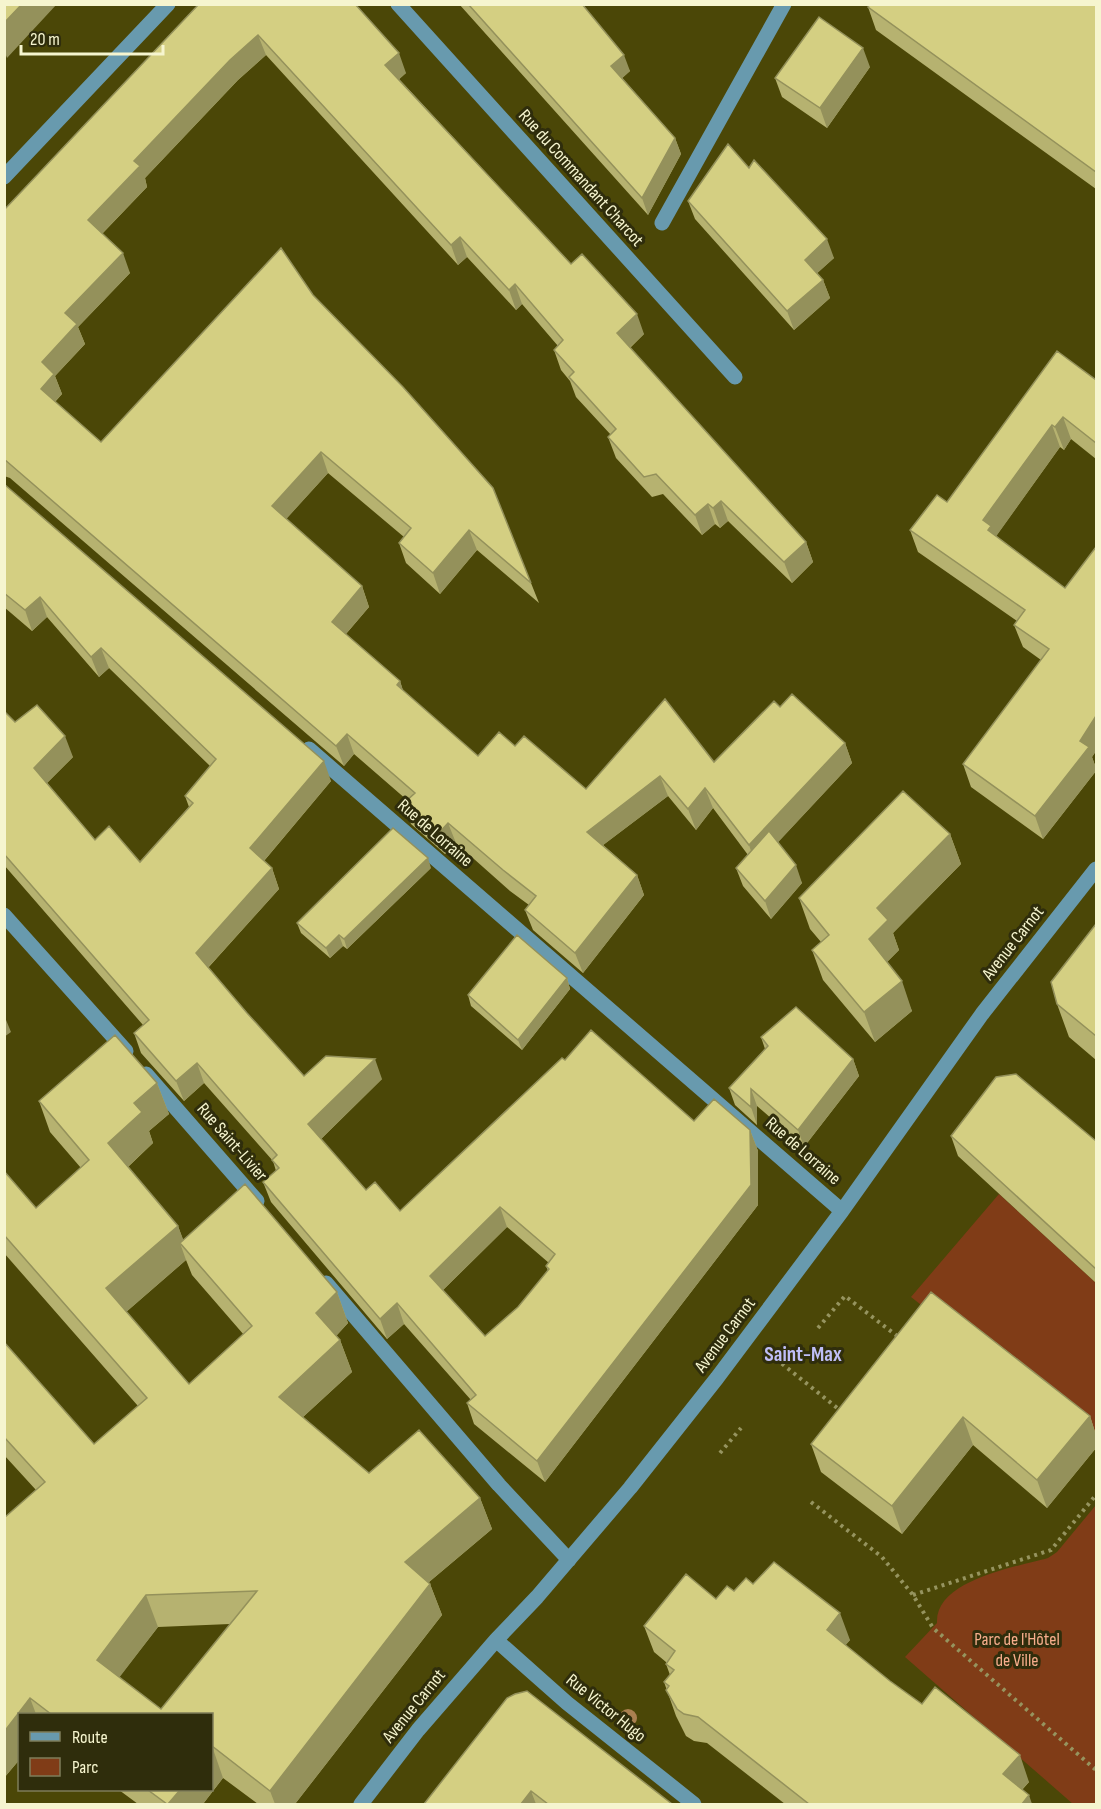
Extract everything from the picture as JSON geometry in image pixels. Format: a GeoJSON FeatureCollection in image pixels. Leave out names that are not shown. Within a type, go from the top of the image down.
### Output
{"type":"FeatureCollection","features":[{"type":"Feature","properties":{"kind":"street"},"geometry":{"type":"LineString","coordinates":[[4,177],[168,4]]}},
{"type":"Feature","properties":{"kind":"street","name":"Rue du Commandant Charcot"},"geometry":{"type":"LineString","coordinates":[[398,4],[735,377]]}},
{"type":"Feature","properties":{"kind":"street"},"geometry":{"type":"LineString","coordinates":[[662,223],[784,4]]}},
{"type":"Feature","properties":{"kind":"street","name":"Rue de Lorraine"},"geometry":{"type":"LineString","coordinates":[[294,736],[842,1210]]}},
{"type":"Feature","properties":{"kind":"street","name":"Avenue Carnot"},"geometry":{"type":"LineString","coordinates":[[361,1804],[418,1730],[496,1640],[537,1598],[630,1488],[717,1378],[842,1210],[982,1014],[1096,869]]}},
{"type":"Feature","properties":{"kind":"street","name":"Rue Saint-Livier"},"geometry":{"type":"LineString","coordinates":[[4,915],[198,1132],[265,1211]]}},
{"type":"Feature","properties":{"kind":"street"},"geometry":{"type":"LineString","coordinates":[[318,1273],[499,1485],[569,1560]]}},
{"type":"Feature","properties":{"kind":"street","name":"Rue Victor Hugo"},"geometry":{"type":"LineString","coordinates":[[496,1640],[567,1703],[694,1804]]}},
{"type":"Feature","properties":{"kind":"path"},"geometry":{"type":"LineString","coordinates":[[818,1328],[845,1296],[902,1339]]}},
{"type":"Feature","properties":{"kind":"path"},"geometry":{"type":"LineString","coordinates":[[776,1359],[849,1418]]}},
{"type":"Feature","properties":{"kind":"path"},"geometry":{"type":"LineString","coordinates":[[720,1453],[741,1428]]}},
{"type":"Feature","properties":{"kind":"path"},"geometry":{"type":"LineString","coordinates":[[913,1595],[1051,1550],[1096,1496]]}},
{"type":"Feature","properties":{"kind":"path"},"geometry":{"type":"LineString","coordinates":[[811,1502],[882,1557],[913,1595],[933,1628],[1096,1770]]}},
{"type":"Feature","properties":{"kind":"green space"},"geometry":{"type":"Polygon","coordinates":[[[999,1194],[1096,1283],[1096,1441],[911,1297],[999,1194]]]}},
{"type":"Feature","properties":{"kind":"green space","name":"Parc de l'Hôtel de Ville"},"geometry":{"type":"Polygon","coordinates":[[[1096,1505],[1096,1804],[1073,1804],[905,1657],[937,1623],[940,1608],[949,1596],[963,1586],[998,1571],[1048,1558],[1057,1552],[1096,1505]]]}},
{"type":"Feature","properties":{"kind":"building"},"geometry":{"type":"Polygon","coordinates":[[[4,4],[22,4],[4,23],[4,4]]]}},
{"type":"Feature","properties":{"kind":"building"},"geometry":{"type":"Polygon","coordinates":[[[199,4],[355,4],[399,53],[385,65],[571,264],[582,254],[637,314],[617,333],[806,542],[784,562],[721,501],[713,508],[708,504],[695,515],[656,474],[644,477],[608,437],[616,429],[569,377],[574,372],[554,350],[563,340],[515,284],[509,290],[460,237],[451,245],[258,35],[230,60],[134,161],[140,166],[88,220],[123,253],[65,313],[77,324],[42,362],[54,374],[41,389],[101,442],[281,248],[313,295],[403,387],[493,488],[531,583],[469,530],[433,573],[399,543],[411,528],[321,452],[272,506],[362,586],[332,622],[400,681],[397,685],[478,756],[499,732],[515,746],[524,736],[586,789],[665,699],[714,762],[774,701],[780,707],[792,694],[845,743],[749,845],[705,788],[688,809],[660,776],[587,832],[637,875],[575,953],[525,910],[536,896],[448,823],[438,834],[403,804],[415,793],[347,734],[336,746],[4,459],[4,210],[199,4]]]}},
{"type":"Feature","properties":{"kind":"building"},"geometry":{"type":"Polygon","coordinates":[[[468,4],[582,4],[624,55],[611,66],[675,138],[642,198],[468,4]]]}},
{"type":"Feature","properties":{"kind":"building"},"geometry":{"type":"Polygon","coordinates":[[[870,4],[1096,4],[1096,172],[868,7],[870,4]]]}},
{"type":"Feature","properties":{"kind":"building"},"geometry":{"type":"Polygon","coordinates":[[[819,17],[863,48],[820,108],[775,78],[819,17]]]}},
{"type":"Feature","properties":{"kind":"building"},"geometry":{"type":"Polygon","coordinates":[[[728,144],[749,168],[754,160],[827,239],[805,260],[823,280],[787,311],[688,201],[728,144]]]}},
{"type":"Feature","properties":{"kind":"building"},"geometry":{"type":"Polygon","coordinates":[[[1057,351],[1096,380],[1096,443],[1063,417],[1055,427],[1052,425],[983,520],[991,526],[988,530],[1065,588],[1096,547],[1096,716],[1080,741],[1089,747],[1035,816],[963,764],[1049,649],[1014,625],[1025,610],[910,530],[937,495],[947,502],[1057,351]]]}},
{"type":"Feature","properties":{"kind":"building"},"geometry":{"type":"Polygon","coordinates":[[[4,484],[324,761],[250,848],[272,868],[196,953],[304,1076],[326,1056],[375,1059],[308,1124],[366,1190],[375,1182],[400,1211],[562,1058],[565,1060],[591,1030],[694,1121],[714,1099],[750,1130],[751,1185],[537,1461],[467,1403],[476,1395],[397,1303],[380,1319],[263,1182],[279,1168],[272,1160],[277,1155],[197,1063],[176,1081],[134,1033],[149,1020],[4,854],[4,711],[15,722],[37,705],[65,736],[34,768],[95,840],[109,826],[140,862],[193,803],[185,796],[216,759],[101,648],[91,657],[40,597],[25,610],[4,593],[4,484]],[[500,1207],[430,1276],[485,1336],[518,1307],[549,1269],[546,1266],[555,1254],[500,1207]]]}},
{"type":"Feature","properties":{"kind":"building"},"geometry":{"type":"Polygon","coordinates":[[[903,791],[950,834],[877,908],[888,920],[869,939],[902,981],[864,1012],[812,950],[829,935],[799,898],[903,791]]]}},
{"type":"Feature","properties":{"kind":"building"},"geometry":{"type":"Polygon","coordinates":[[[393,828],[428,858],[344,939],[339,935],[326,948],[297,923],[393,828]]]}},
{"type":"Feature","properties":{"kind":"building"},"geometry":{"type":"Polygon","coordinates":[[[769,831],[796,865],[765,901],[736,868],[769,831]]]}},
{"type":"Feature","properties":{"kind":"building"},"geometry":{"type":"Polygon","coordinates":[[[1096,924],[1096,1036],[1057,1004],[1051,982],[1096,924]]]}},
{"type":"Feature","properties":{"kind":"building"},"geometry":{"type":"Polygon","coordinates":[[[517,935],[567,978],[518,1040],[468,995],[517,935]]]}},
{"type":"Feature","properties":{"kind":"building"},"geometry":{"type":"Polygon","coordinates":[[[796,1007],[853,1059],[798,1130],[751,1089],[751,1107],[729,1088],[768,1046],[761,1037],[796,1007]]]}},
{"type":"Feature","properties":{"kind":"building"},"geometry":{"type":"Polygon","coordinates":[[[115,1035],[157,1083],[134,1103],[142,1112],[108,1143],[178,1226],[106,1288],[189,1384],[252,1326],[180,1243],[245,1184],[337,1292],[316,1313],[340,1340],[279,1397],[369,1473],[419,1430],[480,1498],[405,1562],[430,1584],[270,1791],[213,1747],[213,1713],[50,1713],[30,1698],[4,1732],[4,1518],[45,1482],[4,1437],[4,1342],[94,1444],[147,1398],[4,1235],[4,1171],[36,1208],[89,1160],[39,1101],[115,1035]],[[257,1591],[146,1595],[97,1660],[161,1709],[257,1591]]]}},
{"type":"Feature","properties":{"kind":"building"},"geometry":{"type":"Polygon","coordinates":[[[1016,1074],[1096,1141],[1096,1269],[951,1136],[996,1077],[1016,1074]]]}},
{"type":"Feature","properties":{"kind":"building"},"geometry":{"type":"Polygon","coordinates":[[[931,1292],[1090,1416],[1037,1480],[963,1417],[892,1506],[811,1444],[931,1292]]]}},
{"type":"Feature","properties":{"kind":"building"},"geometry":{"type":"Polygon","coordinates":[[[774,1562],[840,1613],[827,1630],[890,1681],[922,1704],[935,1687],[1020,1755],[1003,1774],[1029,1795],[1022,1804],[809,1804],[698,1717],[684,1714],[677,1709],[666,1690],[669,1686],[664,1682],[674,1670],[666,1664],[675,1651],[644,1626],[686,1574],[716,1599],[727,1586],[734,1591],[746,1578],[753,1584],[774,1562]]]}},
{"type":"Feature","properties":{"kind":"building"},"geometry":{"type":"Polygon","coordinates":[[[527,1691],[672,1804],[548,1804],[531,1791],[521,1804],[424,1804],[507,1698],[527,1691]]]}},
{"type":"Feature","properties":{"kind":"building"},"geometry":{"type":"Polygon","coordinates":[[[149,1791],[179,1791],[167,1804],[149,1791]]]}},
{"type":"Feature","properties":{"kind":"district","name":"Saint-Max"},"geometry":{"type":"Point","coordinates":[803,1354]}}]}
